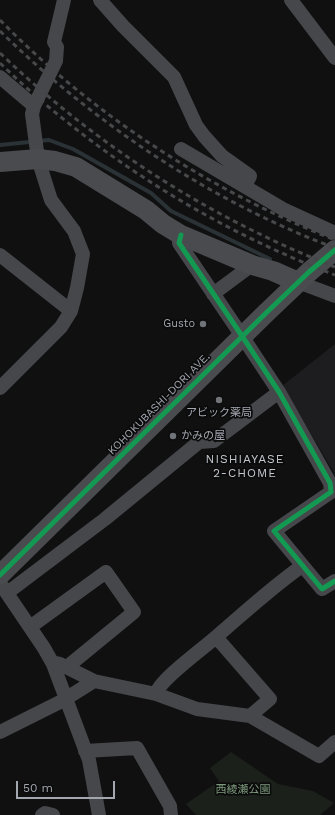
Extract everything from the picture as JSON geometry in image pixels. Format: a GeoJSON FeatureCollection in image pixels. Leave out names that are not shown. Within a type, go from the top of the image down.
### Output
{"type":"FeatureCollection","features":[{"type":"Feature","properties":{"kind":"main road"},"geometry":{"type":"LineString","coordinates":[[0,162],[38,159],[76,166],[146,210],[163,224],[181,235],[252,266],[283,275],[298,282]]}},
{"type":"Feature","properties":{"kind":"main road","name":"KOHOKUBASHI-DORI AVE."},"geometry":{"type":"LineString","coordinates":[[0,575],[242,336],[298,282],[335,250]]}},
{"type":"Feature","properties":{"kind":"street"},"geometry":{"type":"LineString","coordinates":[[0,388],[61,327],[71,311],[83,254],[74,231],[51,200],[38,159],[32,114],[34,106],[56,60],[57,47],[54,42],[64,0]]}},
{"type":"Feature","properties":{"kind":"street"},"geometry":{"type":"LineString","coordinates":[[100,0],[122,26],[174,77],[196,125],[204,136],[222,156],[250,176],[245,186]]}},
{"type":"Feature","properties":{"kind":"street"},"geometry":{"type":"LineString","coordinates":[[291,0],[335,57]]}},
{"type":"Feature","properties":{"kind":"street"},"geometry":{"type":"LineString","coordinates":[[0,78],[34,106]]}},
{"type":"Feature","properties":{"kind":"street"},"geometry":{"type":"LineString","coordinates":[[181,149],[282,209],[335,233]]}},
{"type":"Feature","properties":{"kind":"street"},"geometry":{"type":"LineString","coordinates":[[181,235],[178,243],[279,392],[330,483],[331,492],[274,531],[322,589],[335,581]]}},
{"type":"Feature","properties":{"kind":"street"},"geometry":{"type":"LineString","coordinates":[[0,255],[71,311]]}},
{"type":"Feature","properties":{"kind":"street"},"geometry":{"type":"LineString","coordinates":[[213,294],[252,266]]}},
{"type":"Feature","properties":{"kind":"street"},"geometry":{"type":"LineString","coordinates":[[298,282],[335,296]]}},
{"type":"Feature","properties":{"kind":"street"},"geometry":{"type":"LineString","coordinates":[[99,815],[89,760],[53,664],[4,587],[105,519],[199,442],[214,441],[279,392]]}},
{"type":"Feature","properties":{"kind":"street"},"geometry":{"type":"LineString","coordinates":[[156,694],[157,690],[174,672],[302,566]]}},
{"type":"Feature","properties":{"kind":"street"},"geometry":{"type":"LineString","coordinates":[[30,627],[106,572],[134,612],[68,667]]}},
{"type":"Feature","properties":{"kind":"street"},"geometry":{"type":"LineString","coordinates":[[216,637],[270,698],[250,716]]}},
{"type":"Feature","properties":{"kind":"street"},"geometry":{"type":"LineString","coordinates":[[53,664],[56,663],[68,667],[94,681],[156,694],[196,709],[250,716],[319,756],[335,742]]}},
{"type":"Feature","properties":{"kind":"street"},"geometry":{"type":"LineString","coordinates":[[0,732],[66,698],[94,681]]}},
{"type":"Feature","properties":{"kind":"street"},"geometry":{"type":"LineString","coordinates":[[85,751],[137,748],[170,806],[171,815]]}},
{"type":"Feature","properties":{"kind":"street"},"geometry":{"type":"LineString","coordinates":[[42,815],[45,813],[53,815]]}},
{"type":"Feature","properties":{"kind":"shaded area"},"geometry":{"type":"Polygon","coordinates":[[[335,344],[335,474],[282,386],[335,344]]]}},
{"type":"Feature","properties":{"kind":"green space","name":"西綾瀬公園"},"geometry":{"type":"Polygon","coordinates":[[[231,752],[278,784],[313,791],[334,803],[320,815],[196,815],[186,804],[219,781],[210,768],[231,752]]]}},
{"type":"Feature","properties":{"kind":"waterway"},"geometry":{"type":"LineString","coordinates":[[0,145],[49,140],[73,149],[151,193],[171,211],[270,259]]}},
{"type":"Feature","properties":{"kind":"railway"},"geometry":{"type":"LineString","coordinates":[[0,20],[36,55],[75,88],[156,148],[199,174],[244,198],[335,240]]}},
{"type":"Feature","properties":{"kind":"railway"},"geometry":{"type":"LineString","coordinates":[[0,31],[75,98],[156,157],[243,207],[289,229],[335,248]]}},
{"type":"Feature","properties":{"kind":"railway"},"geometry":{"type":"LineString","coordinates":[[0,53],[37,87],[76,119],[116,149],[157,176],[244,226],[289,248],[335,267]]}},
{"type":"Feature","properties":{"kind":"railway"},"geometry":{"type":"LineString","coordinates":[[0,63],[37,97],[75,128],[115,158],[157,186],[200,212],[244,235],[335,275]]}},
{"type":"Feature","properties":{"kind":"cycle path"},"geometry":{"type":"LineString","coordinates":[[181,235],[179,243],[279,392],[330,483],[331,492],[274,531],[322,589],[335,581]]}},
{"type":"Feature","properties":{"kind":"cycle path"},"geometry":{"type":"LineString","coordinates":[[0,575],[266,313],[309,272],[335,250]]}},
{"type":"Feature","properties":{"kind":"place","name":"Gusto"},"geometry":{"type":"Point","coordinates":[203,324]}},
{"type":"Feature","properties":{"kind":"place","name":"アビック薬局"},"geometry":{"type":"Point","coordinates":[219,400]}},
{"type":"Feature","properties":{"kind":"place","name":"かみの屋"},"geometry":{"type":"Point","coordinates":[173,436]}},
{"type":"Feature","properties":{"kind":"district","name":"NISHIAYASE 2-CHOME"},"geometry":{"type":"Point","coordinates":[245,466]}}]}
